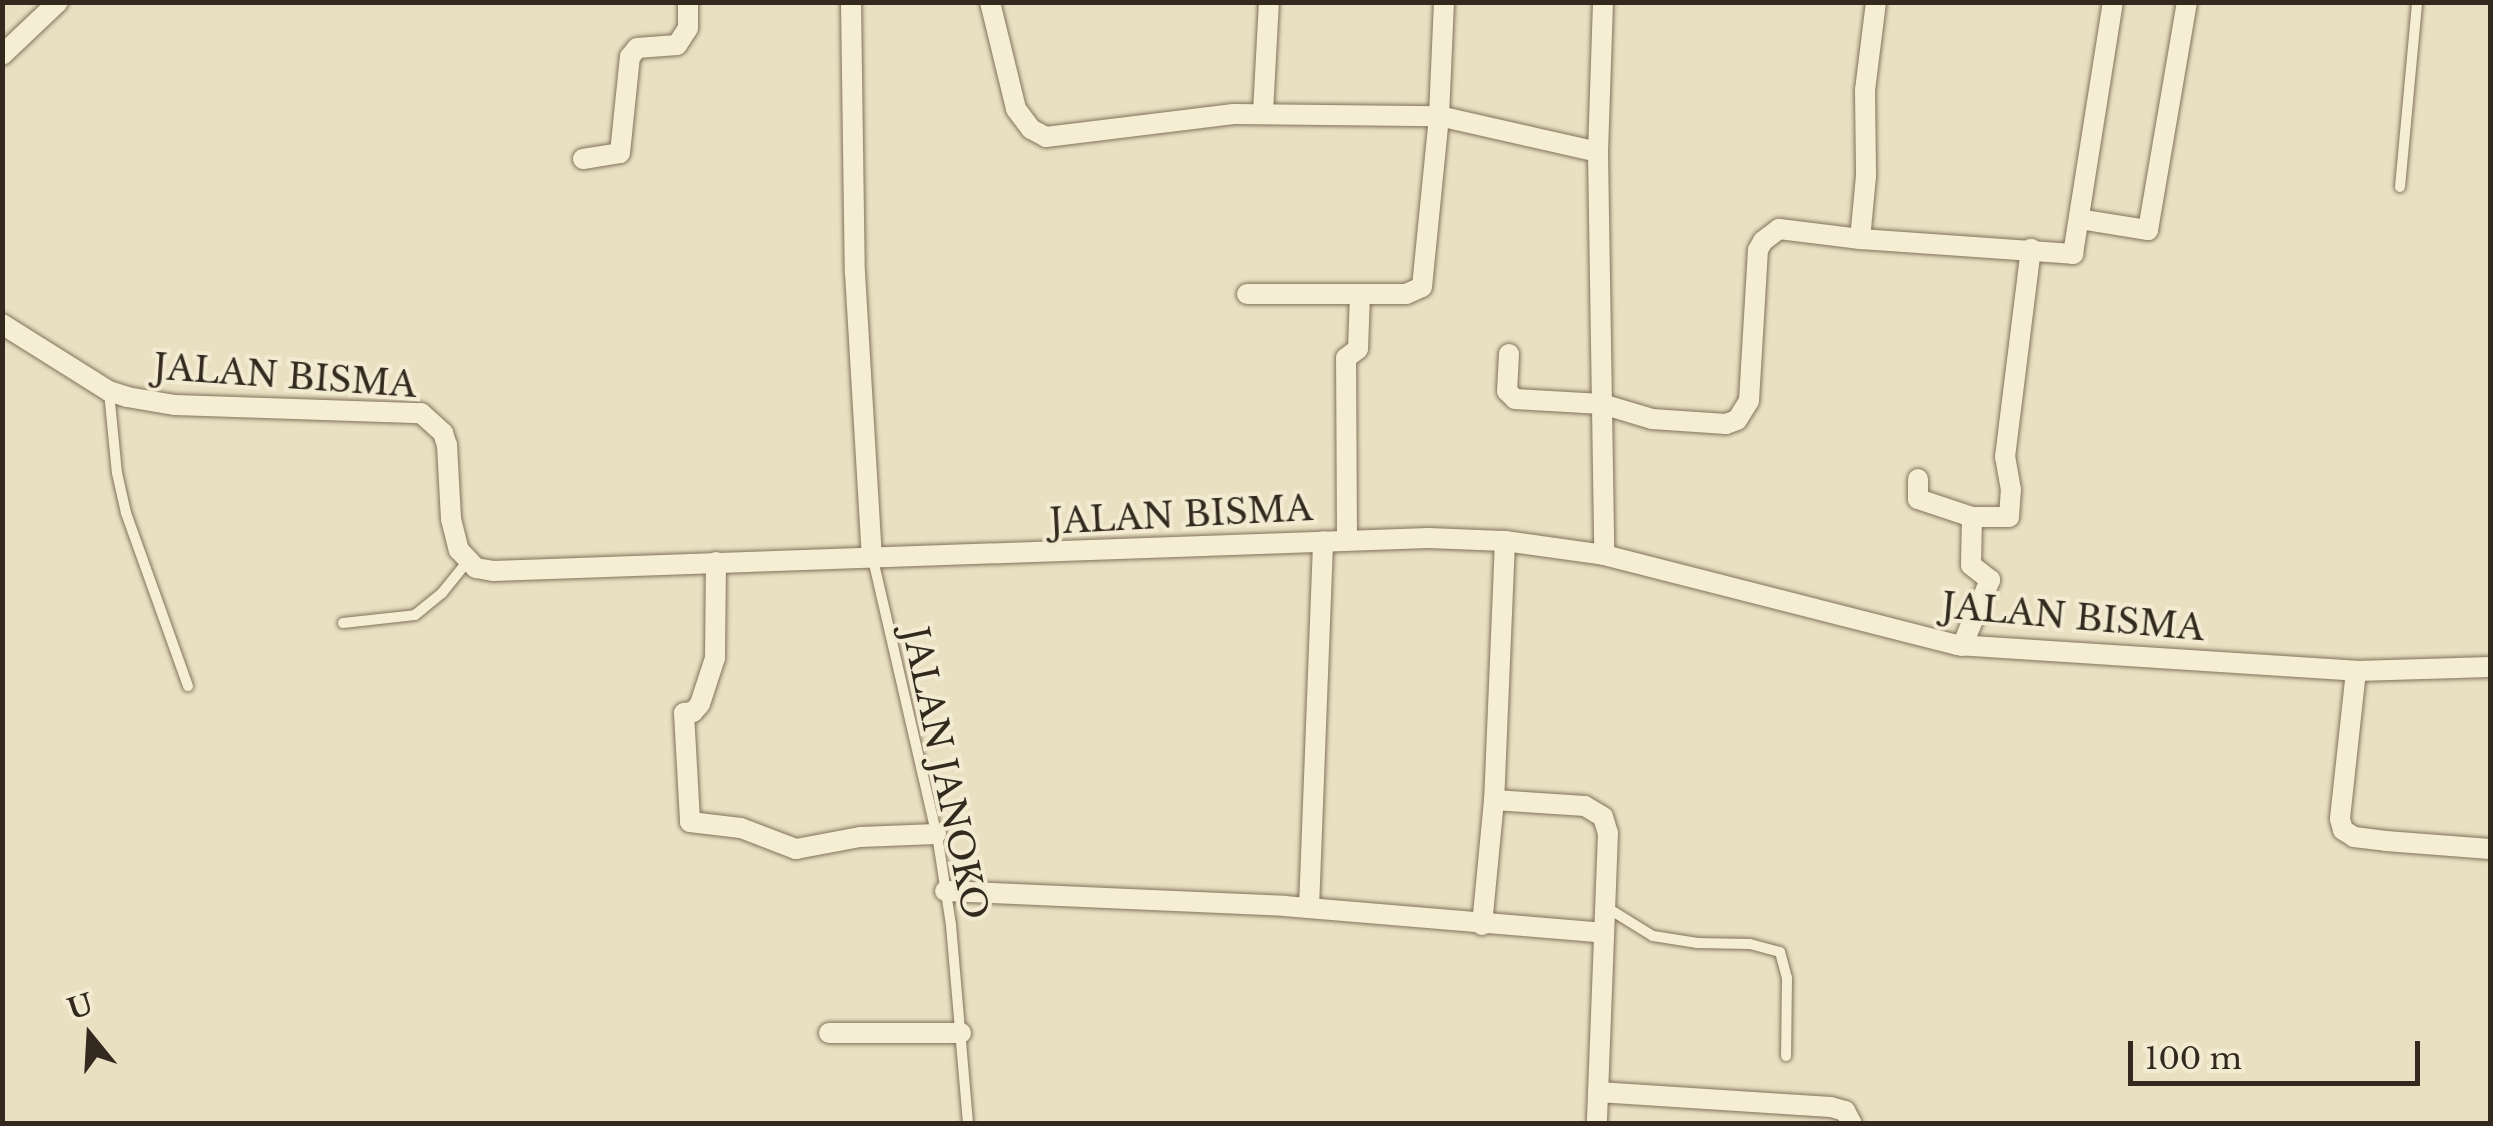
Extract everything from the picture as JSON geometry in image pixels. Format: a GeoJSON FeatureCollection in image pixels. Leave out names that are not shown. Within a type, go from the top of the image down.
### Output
{"type":"FeatureCollection","features":[{"type":"Feature","properties":{"kind":"street"},"geometry":{"type":"LineString","coordinates":[[582,159],[620,153],[631,54],[645,46],[677,45],[686,34],[688,2]]}},
{"type":"Feature","properties":{"kind":"street"},"geometry":{"type":"LineString","coordinates":[[851,2],[855,273],[872,555]]}},
{"type":"Feature","properties":{"kind":"street"},"geometry":{"type":"LineString","coordinates":[[990,2],[1011,95],[1024,121],[1038,134],[1058,138],[1187,118],[1263,112],[1439,116],[1598,152]]}},
{"type":"Feature","properties":{"kind":"street"},"geometry":{"type":"LineString","coordinates":[[1263,112],[1270,2]]}},
{"type":"Feature","properties":{"kind":"street"},"geometry":{"type":"LineString","coordinates":[[1247,294],[1414,293],[1425,282],[1444,2]]}},
{"type":"Feature","properties":{"kind":"street"},"geometry":{"type":"LineString","coordinates":[[1603,2],[1598,152],[1604,555]]}},
{"type":"Feature","properties":{"kind":"street"},"geometry":{"type":"LineString","coordinates":[[1860,239],[1866,176],[1865,90],[1876,2]]}},
{"type":"Feature","properties":{"kind":"street"},"geometry":{"type":"LineString","coordinates":[[1509,354],[1510,396],[1602,404],[1652,419],[1726,424],[1737,420],[1749,401],[1758,250],[1779,229],[1860,239],[2073,254],[2113,2]]}},
{"type":"Feature","properties":{"kind":"street"},"geometry":{"type":"LineString","coordinates":[[2078,220],[2148,230],[2186,2]]}},
{"type":"Feature","properties":{"kind":"street"},"geometry":{"type":"LineString","coordinates":[[2,54],[52,5]]}},
{"type":"Feature","properties":{"kind":"street"},"geometry":{"type":"LineString","coordinates":[[1918,479],[1918,500],[1972,517],[2010,517],[2011,490],[2005,458],[2031,249]]}},
{"type":"Feature","properties":{"kind":"street"},"geometry":{"type":"LineString","coordinates":[[1347,540],[1346,358],[1358,349],[1360,294]]}},
{"type":"Feature","properties":{"kind":"street","name":"JALAN BISMA"},"geometry":{"type":"LineString","coordinates":[[2,324],[109,391],[175,405],[421,413],[443,432],[450,458],[454,538],[466,562],[493,570],[872,555],[1014,555],[1347,540],[1505,541],[1604,555],[1962,646],[2356,670],[2490,667]]}},
{"type":"Feature","properties":{"kind":"street"},"geometry":{"type":"LineString","coordinates":[[1962,646],[1990,580],[1971,565],[1972,517]]}},
{"type":"Feature","properties":{"kind":"street"},"geometry":{"type":"LineString","coordinates":[[1308,908],[1323,541]]}},
{"type":"Feature","properties":{"kind":"street"},"geometry":{"type":"LineString","coordinates":[[1482,925],[1494,800],[1505,541]]}},
{"type":"Feature","properties":{"kind":"street"},"geometry":{"type":"LineString","coordinates":[[716,562],[714,658],[700,704],[693,712],[684,712],[690,822],[741,828],[796,849],[860,837],[936,834]]}},
{"type":"Feature","properties":{"kind":"street"},"geometry":{"type":"LineString","coordinates":[[2356,670],[2340,820],[2343,830],[2354,836],[2386,841],[2490,848]]}},
{"type":"Feature","properties":{"kind":"street"},"geometry":{"type":"LineString","coordinates":[[1494,800],[1576,804],[1602,817],[1610,846],[1598,1124]]}},
{"type":"Feature","properties":{"kind":"street"},"geometry":{"type":"LineString","coordinates":[[945,891],[1308,908],[1604,933]]}},
{"type":"Feature","properties":{"kind":"street"},"geometry":{"type":"LineString","coordinates":[[829,1033],[961,1033]]}},
{"type":"Feature","properties":{"kind":"street"},"geometry":{"type":"LineString","coordinates":[[1598,1092],[1831,1107],[1845,1112],[1852,1124]]}},
{"type":"Feature","properties":{"kind":"lane"},"geometry":{"type":"LineString","coordinates":[[2400,186],[2417,2]]}},
{"type":"Feature","properties":{"kind":"lane"},"geometry":{"type":"LineString","coordinates":[[109,391],[117,473],[126,513],[188,686]]}},
{"type":"Feature","properties":{"kind":"lane","name":"JALAN JANOKO"},"geometry":{"type":"LineString","coordinates":[[872,555],[936,834],[961,1033],[968,1124]]}},
{"type":"Feature","properties":{"kind":"lane"},"geometry":{"type":"LineString","coordinates":[[342,623],[415,615],[442,593],[466,562]]}},
{"type":"Feature","properties":{"kind":"lane"},"geometry":{"type":"LineString","coordinates":[[1605,906],[1653,936],[1750,944],[1780,952],[1786,978],[1786,1056]]}}]}
